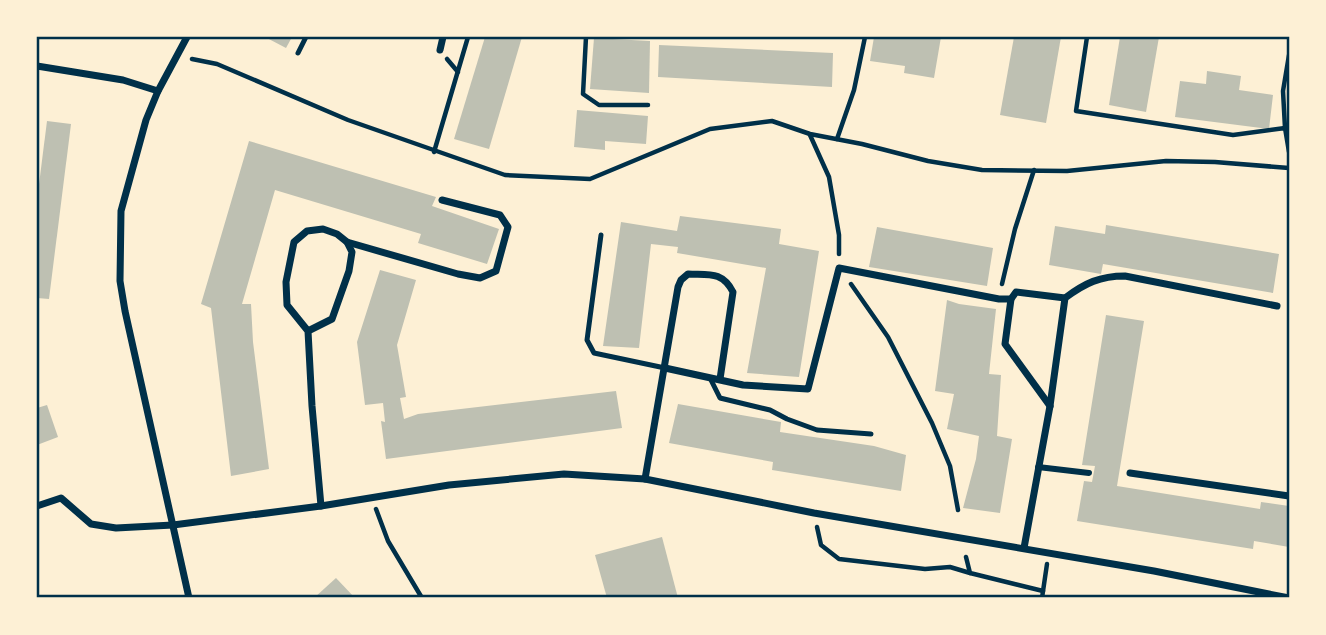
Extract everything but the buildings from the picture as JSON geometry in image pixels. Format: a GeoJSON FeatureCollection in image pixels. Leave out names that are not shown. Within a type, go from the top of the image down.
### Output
{"type":"FeatureCollection","features":[{"type":"Feature","properties":{"kind":"street"},"geometry":{"type":"LineString","coordinates":[[187,37],[158,91],[142,133],[121,211],[120,281],[189,598]]}},
{"type":"Feature","properties":{"kind":"street"},"geometry":{"type":"LineString","coordinates":[[439,50],[443,37]]}},
{"type":"Feature","properties":{"kind":"street"},"geometry":{"type":"LineString","coordinates":[[37,66],[123,80],[158,91]]}},
{"type":"Feature","properties":{"kind":"street"},"geometry":{"type":"LineString","coordinates":[[321,506],[308,331],[287,305],[286,282],[294,242],[307,231],[323,229],[337,234],[347,242],[458,274],[480,278],[496,271],[508,227],[500,215],[442,200]]}},
{"type":"Feature","properties":{"kind":"street"},"geometry":{"type":"LineString","coordinates":[[308,331],[332,319],[349,271],[352,253],[347,242]]}},
{"type":"Feature","properties":{"kind":"street"},"geometry":{"type":"LineString","coordinates":[[665,368],[743,384],[808,389],[839,268],[999,299],[1011,299]]}},
{"type":"Feature","properties":{"kind":"street"},"geometry":{"type":"LineString","coordinates":[[645,479],[681,280],[688,274],[719,276],[728,282],[733,292],[720,379]]}},
{"type":"Feature","properties":{"kind":"street"},"geometry":{"type":"LineString","coordinates":[[1050,406],[1005,344],[1011,299],[1016,292],[1065,298],[1086,282],[1109,276],[1125,276],[1277,306]]}},
{"type":"Feature","properties":{"kind":"street"},"geometry":{"type":"LineString","coordinates":[[1024,548],[1050,406],[1065,298]]}},
{"type":"Feature","properties":{"kind":"street"},"geometry":{"type":"LineString","coordinates":[[1038,467],[1089,472]]}},
{"type":"Feature","properties":{"kind":"street"},"geometry":{"type":"LineString","coordinates":[[1130,473],[1289,496]]}},
{"type":"Feature","properties":{"kind":"street"},"geometry":{"type":"LineString","coordinates":[[37,506],[61,498],[91,524],[116,528],[173,525],[321,506],[449,485],[564,474],[645,479],[814,513],[1024,548],[1289,598]]}},
{"type":"Feature","properties":{"kind":"lane"},"geometry":{"type":"LineString","coordinates":[[298,53],[306,37]]}},
{"type":"Feature","properties":{"kind":"lane"},"geometry":{"type":"LineString","coordinates":[[601,235],[587,340],[594,353],[665,368]]}},
{"type":"Feature","properties":{"kind":"lane"},"geometry":{"type":"LineString","coordinates":[[709,377],[720,398],[770,410],[817,430],[871,434]]}},
{"type":"Feature","properties":{"kind":"path"},"geometry":{"type":"LineString","coordinates":[[434,152],[468,37]]}},
{"type":"Feature","properties":{"kind":"path"},"geometry":{"type":"LineString","coordinates":[[586,37],[583,94],[599,105],[648,105]]}},
{"type":"Feature","properties":{"kind":"path"},"geometry":{"type":"LineString","coordinates":[[837,139],[854,90],[865,37]]}},
{"type":"Feature","properties":{"kind":"path"},"geometry":{"type":"LineString","coordinates":[[1087,37],[1076,111],[1233,135],[1287,128]]}},
{"type":"Feature","properties":{"kind":"path"},"geometry":{"type":"LineString","coordinates":[[1289,55],[1283,91],[1289,152]]}},
{"type":"Feature","properties":{"kind":"path"},"geometry":{"type":"LineString","coordinates":[[195,61],[217,64],[348,120],[505,175],[590,179],[710,129],[772,121],[810,134],[928,161],[982,170],[1067,171],[1166,161],[1289,168]]}},
{"type":"Feature","properties":{"kind":"path"},"geometry":{"type":"LineString","coordinates":[[810,134],[829,177],[839,235],[839,268],[888,337],[932,423],[950,466],[958,510]]}},
{"type":"Feature","properties":{"kind":"path"},"geometry":{"type":"LineString","coordinates":[[999,299],[1015,229],[1034,170]]}},
{"type":"Feature","properties":{"kind":"path"},"geometry":{"type":"LineString","coordinates":[[372,498],[388,541],[422,598]]}},
{"type":"Feature","properties":{"kind":"path"},"geometry":{"type":"LineString","coordinates":[[814,513],[821,545],[839,559],[925,569],[950,567],[1043,592]]}},
{"type":"Feature","properties":{"kind":"path"},"geometry":{"type":"LineString","coordinates":[[1042,598],[1049,553]]}},
{"type":"Feature","properties":{"kind":"path"},"geometry":{"type":"LineString","coordinates":[[966,557],[970,573]]}}]}
